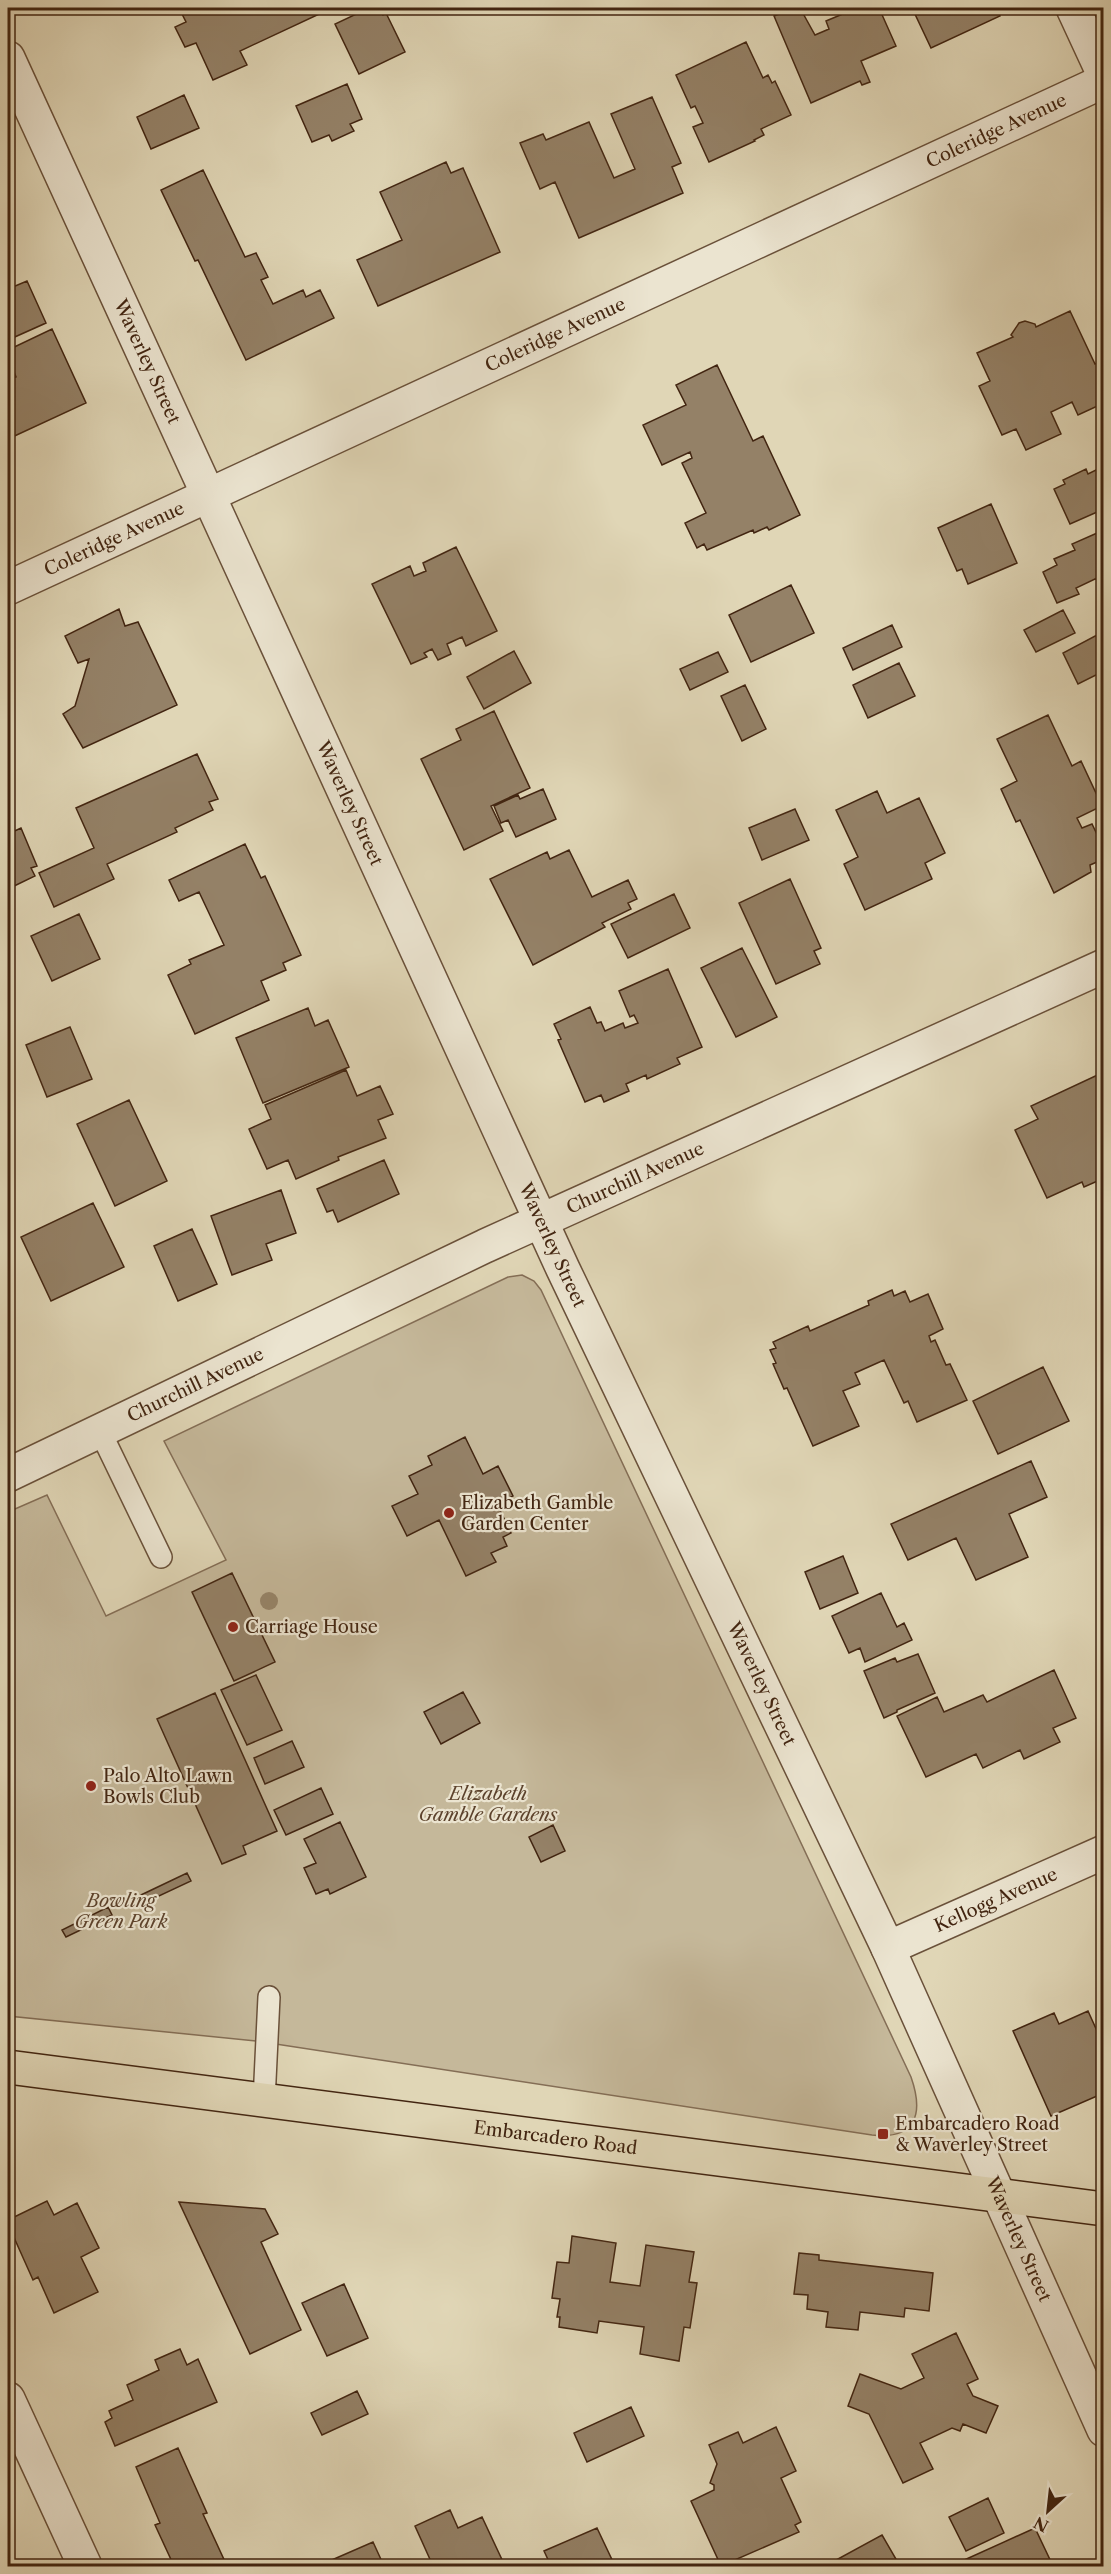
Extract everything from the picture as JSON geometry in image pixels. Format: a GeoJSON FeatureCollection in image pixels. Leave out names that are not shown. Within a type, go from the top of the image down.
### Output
{"type":"FeatureCollection","features":[{"type":"Feature","properties":{"kind":"main road","name":"Embarcadero Road"},"geometry":{"type":"LineString","coordinates":[[8,2067],[1104,2209]]}},
{"type":"Feature","properties":{"kind":"street"},"geometry":{"type":"LineString","coordinates":[[1073,8],[1104,75]]}},
{"type":"Feature","properties":{"kind":"street","name":"Waverley Street"},"geometry":{"type":"LineString","coordinates":[[8,58],[541,1221],[888,1948],[1104,2430]]}},
{"type":"Feature","properties":{"kind":"street","name":"Coleridge Avenue"},"geometry":{"type":"LineString","coordinates":[[8,588],[1104,81]]}},
{"type":"Feature","properties":{"kind":"street","name":"Churchill Avenue"},"geometry":{"type":"LineString","coordinates":[[8,1475],[541,1221],[1104,966]]}},
{"type":"Feature","properties":{"kind":"street","name":"Kellogg Avenue"},"geometry":{"type":"LineString","coordinates":[[888,1948],[1104,1852]]}},
{"type":"Feature","properties":{"kind":"street"},"geometry":{"type":"LineString","coordinates":[[8,2398],[85,2566]]}},
{"type":"Feature","properties":{"kind":"lane"},"geometry":{"type":"LineString","coordinates":[[100,1431],[161,1557]]}},
{"type":"Feature","properties":{"kind":"lane"},"geometry":{"type":"LineString","coordinates":[[264,2101],[269,1997]]}},
{"type":"Feature","properties":{"kind":"green space","name":"Elizabeth Gamble Gardens"},"geometry":{"type":"Polygon","coordinates":[[[522,1275],[534,1281],[541,1290],[911,2077],[917,2102],[913,2122],[907,2129],[887,2135],[872,2135],[256,2041],[8,2016],[8,1512],[47,1495],[106,1616],[226,1560],[164,1441],[508,1277],[522,1275]]]}},
{"type":"Feature","properties":{"kind":"building"},"geometry":{"type":"Polygon","coordinates":[[[179,8],[330,9],[240,51],[247,65],[213,80],[196,43],[185,47],[175,27],[186,22],[179,8]]]}},
{"type":"Feature","properties":{"kind":"building"},"geometry":{"type":"Polygon","coordinates":[[[369,8],[379,8],[383,15],[386,13],[405,52],[359,74],[335,24],[369,8]]]}},
{"type":"Feature","properties":{"kind":"building"},"geometry":{"type":"Polygon","coordinates":[[[800,8],[815,35],[829,29],[826,21],[857,8],[879,8],[896,46],[861,61],[870,82],[862,85],[860,81],[811,103],[774,16],[800,8]]]}},
{"type":"Feature","properties":{"kind":"building"},"geometry":{"type":"Polygon","coordinates":[[[923,8],[996,8],[1000,16],[931,48],[914,12],[923,8]]]}},
{"type":"Feature","properties":{"kind":"building"},"geometry":{"type":"Polygon","coordinates":[[[746,42],[763,78],[768,75],[772,83],[775,81],[791,115],[761,129],[764,135],[755,141],[709,162],[693,127],[703,123],[695,106],[691,108],[676,75],[746,42]]]}},
{"type":"Feature","properties":{"kind":"building"},"geometry":{"type":"Polygon","coordinates":[[[347,84],[362,119],[350,124],[354,131],[332,141],[329,135],[312,142],[296,106],[347,84]]]}},
{"type":"Feature","properties":{"kind":"building"},"geometry":{"type":"Polygon","coordinates":[[[184,95],[199,128],[151,149],[137,117],[184,95]]]}},
{"type":"Feature","properties":{"kind":"building"},"geometry":{"type":"Polygon","coordinates":[[[652,97],[681,163],[672,167],[683,193],[579,238],[555,182],[540,189],[520,143],[543,134],[546,140],[589,122],[614,178],[635,169],[611,114],[652,97]]]}},
{"type":"Feature","properties":{"kind":"building"},"geometry":{"type":"Polygon","coordinates":[[[446,162],[451,173],[463,168],[500,252],[378,306],[357,260],[402,240],[380,192],[446,162]]]}},
{"type":"Feature","properties":{"kind":"building"},"geometry":{"type":"Polygon","coordinates":[[[203,170],[245,257],[256,253],[268,277],[261,280],[273,304],[303,290],[306,297],[320,290],[334,318],[246,360],[161,190],[203,170]]]}},
{"type":"Feature","properties":{"kind":"building"},"geometry":{"type":"Polygon","coordinates":[[[27,281],[46,323],[8,340],[8,289],[27,281]]]}},
{"type":"Feature","properties":{"kind":"building"},"geometry":{"type":"Polygon","coordinates":[[[1070,311],[1095,364],[1104,360],[1104,403],[1078,415],[1072,402],[1051,412],[1061,434],[1026,450],[1016,429],[1002,435],[979,386],[990,381],[977,353],[1013,337],[1011,335],[1019,323],[1025,321],[1035,324],[1036,327],[1070,311]]]}},
{"type":"Feature","properties":{"kind":"building"},"geometry":{"type":"Polygon","coordinates":[[[52,329],[86,403],[8,439],[8,381],[16,377],[8,357],[8,350],[52,329]]]}},
{"type":"Feature","properties":{"kind":"building"},"geometry":{"type":"Polygon","coordinates":[[[717,365],[753,441],[763,436],[800,515],[769,530],[767,527],[754,533],[753,530],[707,550],[704,544],[697,548],[685,523],[706,513],[682,463],[692,458],[690,452],[662,465],[643,425],[686,405],[676,385],[717,365]]]}},
{"type":"Feature","properties":{"kind":"building"},"geometry":{"type":"Polygon","coordinates":[[[1100,468],[1104,477],[1104,509],[1070,524],[1054,489],[1065,484],[1063,480],[1086,469],[1088,474],[1100,468]]]}},
{"type":"Feature","properties":{"kind":"building"},"geometry":{"type":"Polygon","coordinates":[[[991,504],[1017,563],[968,584],[962,569],[957,571],[938,528],[991,504]]]}},
{"type":"Feature","properties":{"kind":"building"},"geometry":{"type":"Polygon","coordinates":[[[1104,530],[1104,592],[1097,578],[1076,588],[1079,594],[1057,603],[1043,572],[1057,565],[1054,559],[1075,550],[1072,544],[1104,530]]]}},
{"type":"Feature","properties":{"kind":"building"},"geometry":{"type":"Polygon","coordinates":[[[456,547],[497,631],[466,646],[462,637],[447,644],[451,654],[438,660],[432,649],[424,653],[427,657],[411,664],[372,584],[410,566],[414,576],[426,571],[423,563],[456,547]]]}},
{"type":"Feature","properties":{"kind":"building"},"geometry":{"type":"Polygon","coordinates":[[[791,585],[814,633],[751,662],[729,615],[791,585]]]}},
{"type":"Feature","properties":{"kind":"building"},"geometry":{"type":"Polygon","coordinates":[[[119,609],[125,626],[138,622],[177,705],[83,748],[63,714],[75,706],[89,659],[78,663],[65,636],[119,609]]]}},
{"type":"Feature","properties":{"kind":"building"},"geometry":{"type":"Polygon","coordinates":[[[1063,610],[1075,633],[1036,652],[1024,630],[1063,610]]]}},
{"type":"Feature","properties":{"kind":"building"},"geometry":{"type":"Polygon","coordinates":[[[892,625],[902,647],[853,670],[843,648],[892,625]]]}},
{"type":"Feature","properties":{"kind":"building"},"geometry":{"type":"Polygon","coordinates":[[[1097,635],[1104,648],[1104,671],[1078,684],[1063,653],[1097,635]]]}},
{"type":"Feature","properties":{"kind":"building"},"geometry":{"type":"Polygon","coordinates":[[[514,651],[531,683],[484,709],[467,677],[514,651]]]}},
{"type":"Feature","properties":{"kind":"building"},"geometry":{"type":"Polygon","coordinates":[[[718,652],[728,672],[690,690],[680,669],[718,652]]]}},
{"type":"Feature","properties":{"kind":"building"},"geometry":{"type":"Polygon","coordinates":[[[899,663],[915,696],[868,718],[853,685],[899,663]]]}},
{"type":"Feature","properties":{"kind":"building"},"geometry":{"type":"Polygon","coordinates":[[[745,685],[766,729],[742,741],[721,696],[745,685]]]}},
{"type":"Feature","properties":{"kind":"building"},"geometry":{"type":"Polygon","coordinates":[[[494,711],[530,788],[491,806],[503,831],[464,850],[421,759],[461,740],[456,729],[494,711]]]}},
{"type":"Feature","properties":{"kind":"building"},"geometry":{"type":"Polygon","coordinates":[[[1048,715],[1072,766],[1081,761],[1102,806],[1077,818],[1082,828],[1092,824],[1104,849],[1104,859],[1090,865],[1091,872],[1054,893],[1020,820],[1016,822],[1001,789],[1017,781],[997,739],[1048,715]]]}},
{"type":"Feature","properties":{"kind":"building"},"geometry":{"type":"Polygon","coordinates":[[[197,754],[218,799],[209,802],[213,810],[175,828],[177,832],[107,864],[114,879],[54,907],[39,873],[94,848],[76,808],[197,754]]]}},
{"type":"Feature","properties":{"kind":"building"},"geometry":{"type":"Polygon","coordinates":[[[543,789],[556,819],[516,837],[508,820],[501,823],[494,806],[518,795],[520,799],[543,789]]]}},
{"type":"Feature","properties":{"kind":"building"},"geometry":{"type":"Polygon","coordinates":[[[877,791],[887,813],[919,798],[945,853],[925,863],[932,879],[865,910],[844,864],[858,857],[836,810],[877,791]]]}},
{"type":"Feature","properties":{"kind":"building"},"geometry":{"type":"Polygon","coordinates":[[[795,809],[809,840],[762,860],[749,828],[795,809]]]}},
{"type":"Feature","properties":{"kind":"building"},"geometry":{"type":"Polygon","coordinates":[[[21,828],[37,866],[31,868],[35,876],[8,889],[8,834],[21,828]]]}},
{"type":"Feature","properties":{"kind":"building"},"geometry":{"type":"Polygon","coordinates":[[[245,844],[261,878],[265,876],[301,955],[283,963],[286,970],[261,981],[269,1000],[195,1034],[168,975],[191,964],[189,960],[224,945],[199,892],[179,901],[169,880],[245,844]]]}},
{"type":"Feature","properties":{"kind":"building"},"geometry":{"type":"Polygon","coordinates":[[[569,850],[592,897],[628,880],[637,899],[628,903],[631,909],[602,923],[605,927],[533,965],[490,879],[547,852],[550,859],[569,850]]]}},
{"type":"Feature","properties":{"kind":"building"},"geometry":{"type":"Polygon","coordinates":[[[790,879],[821,948],[814,951],[820,964],[776,984],[739,903],[790,879]]]}},
{"type":"Feature","properties":{"kind":"building"},"geometry":{"type":"Polygon","coordinates":[[[674,894],[690,928],[628,958],[611,924],[674,894]]]}},
{"type":"Feature","properties":{"kind":"building"},"geometry":{"type":"Polygon","coordinates":[[[79,914],[100,959],[52,981],[31,936],[79,914]]]}},
{"type":"Feature","properties":{"kind":"building"},"geometry":{"type":"Polygon","coordinates":[[[742,948],[777,1017],[736,1037],[701,968],[742,948]]]}},
{"type":"Feature","properties":{"kind":"building"},"geometry":{"type":"Polygon","coordinates":[[[668,969],[702,1047],[677,1058],[680,1064],[647,1079],[646,1075],[626,1084],[629,1091],[604,1102],[601,1095],[585,1102],[558,1040],[561,1039],[554,1024],[590,1007],[597,1023],[601,1022],[605,1031],[623,1023],[625,1028],[638,1023],[634,1015],[630,1017],[619,991],[668,969]]]}},
{"type":"Feature","properties":{"kind":"building"},"geometry":{"type":"Polygon","coordinates":[[[308,1008],[315,1026],[328,1020],[349,1067],[263,1103],[236,1038],[308,1008]]]}},
{"type":"Feature","properties":{"kind":"building"},"geometry":{"type":"Polygon","coordinates":[[[70,1027],[92,1079],[47,1097],[26,1045],[70,1027]]]}},
{"type":"Feature","properties":{"kind":"building"},"geometry":{"type":"Polygon","coordinates":[[[346,1070],[357,1096],[380,1086],[393,1114],[378,1120],[386,1138],[338,1157],[339,1160],[296,1179],[288,1160],[267,1169],[249,1129],[271,1119],[265,1105],[346,1070]]]}},
{"type":"Feature","properties":{"kind":"building"},"geometry":{"type":"Polygon","coordinates":[[[1104,1072],[1104,1183],[1102,1179],[1084,1187],[1082,1182],[1047,1198],[1015,1130],[1038,1119],[1031,1106],[1104,1072]]]}},
{"type":"Feature","properties":{"kind":"building"},"geometry":{"type":"Polygon","coordinates":[[[129,1100],[167,1181],[115,1206],[77,1124],[129,1100]]]}},
{"type":"Feature","properties":{"kind":"building"},"geometry":{"type":"Polygon","coordinates":[[[384,1160],[399,1194],[338,1222],[333,1210],[327,1212],[317,1189],[384,1160]]]}},
{"type":"Feature","properties":{"kind":"building"},"geometry":{"type":"Polygon","coordinates":[[[281,1190],[296,1233],[266,1244],[272,1260],[232,1275],[211,1216],[281,1190]]]}},
{"type":"Feature","properties":{"kind":"building"},"geometry":{"type":"Polygon","coordinates":[[[93,1203],[124,1267],[51,1301],[21,1237],[93,1203]]]}},
{"type":"Feature","properties":{"kind":"building"},"geometry":{"type":"Polygon","coordinates":[[[192,1229],[217,1284],[178,1301],[154,1246],[192,1229]]]}},
{"type":"Feature","properties":{"kind":"building"},"geometry":{"type":"Polygon","coordinates":[[[892,1290],[894,1296],[905,1291],[910,1302],[928,1294],[943,1329],[929,1336],[931,1342],[935,1340],[946,1365],[950,1364],[967,1400],[917,1422],[908,1401],[904,1403],[884,1360],[855,1373],[860,1384],[843,1391],[859,1426],[813,1446],[787,1388],[784,1389],[773,1364],[776,1363],[770,1350],[776,1348],[773,1342],[808,1326],[810,1331],[869,1305],[868,1301],[892,1290]]]}},
{"type":"Feature","properties":{"kind":"building"},"geometry":{"type":"Polygon","coordinates":[[[1043,1367],[1069,1421],[998,1454],[973,1401],[1043,1367]]]}},
{"type":"Feature","properties":{"kind":"building","name":"Elizabeth Gamble Garden Center"},"geometry":{"type":"Polygon","coordinates":[[[465,1437],[483,1474],[498,1466],[513,1496],[497,1504],[511,1533],[503,1537],[507,1546],[491,1553],[496,1562],[466,1576],[439,1520],[407,1536],[392,1506],[418,1494],[409,1476],[432,1465],[428,1456],[465,1437]]]}},
{"type":"Feature","properties":{"kind":"building"},"geometry":{"type":"Polygon","coordinates":[[[1031,1461],[1047,1497],[1009,1514],[1028,1557],[976,1580],[956,1538],[908,1560],[891,1524],[1031,1461]]]}},
{"type":"Feature","properties":{"kind":"building"},"geometry":{"type":"Polygon","coordinates":[[[843,1556],[858,1593],[820,1609],[805,1572],[843,1556]]]}},
{"type":"Feature","properties":{"kind":"building","name":"Carriage House"},"geometry":{"type":"Polygon","coordinates":[[[232,1573],[275,1662],[234,1681],[192,1592],[232,1573]]]}},
{"type":"Feature","properties":{"kind":"building"},"geometry":{"type":"Polygon","coordinates":[[[881,1593],[897,1627],[904,1623],[912,1640],[865,1662],[860,1648],[849,1653],[832,1616],[881,1593]]]}},
{"type":"Feature","properties":{"kind":"building"},"geometry":{"type":"Polygon","coordinates":[[[918,1654],[935,1693],[884,1718],[864,1671],[895,1658],[897,1662],[918,1654]]]}},
{"type":"Feature","properties":{"kind":"building"},"geometry":{"type":"Polygon","coordinates":[[[1054,1670],[1076,1718],[1053,1728],[1060,1742],[1024,1759],[1020,1750],[983,1768],[976,1754],[926,1777],[897,1716],[937,1697],[944,1712],[983,1695],[987,1702],[1054,1670]]]}},
{"type":"Feature","properties":{"kind":"building"},"geometry":{"type":"Polygon","coordinates":[[[256,1675],[282,1730],[247,1745],[221,1690],[256,1675]]]}},
{"type":"Feature","properties":{"kind":"building"},"geometry":{"type":"Polygon","coordinates":[[[463,1692],[480,1723],[441,1744],[424,1712],[463,1692]]]}},
{"type":"Feature","properties":{"kind":"building"},"geometry":{"type":"Polygon","coordinates":[[[215,1693],[277,1831],[243,1846],[246,1854],[222,1864],[157,1719],[215,1693]]]}},
{"type":"Feature","properties":{"kind":"building"},"geometry":{"type":"Polygon","coordinates":[[[292,1741],[304,1767],[265,1784],[254,1758],[292,1741]]]}},
{"type":"Feature","properties":{"kind":"building"},"geometry":{"type":"Polygon","coordinates":[[[321,1788],[333,1814],[286,1835],[274,1810],[321,1788]]]}},
{"type":"Feature","properties":{"kind":"building"},"geometry":{"type":"Polygon","coordinates":[[[340,1822],[366,1877],[330,1894],[328,1889],[316,1894],[304,1868],[316,1863],[304,1839],[340,1822]]]}},
{"type":"Feature","properties":{"kind":"building"},"geometry":{"type":"Polygon","coordinates":[[[553,1825],[565,1851],[541,1862],[529,1837],[553,1825]]]}},
{"type":"Feature","properties":{"kind":"building"},"geometry":{"type":"Polygon","coordinates":[[[187,1873],[191,1881],[144,1903],[141,1895],[187,1873]]]}},
{"type":"Feature","properties":{"kind":"building"},"geometry":{"type":"Polygon","coordinates":[[[108,1907],[112,1915],[66,1937],[62,1930],[108,1907]]]}},
{"type":"Feature","properties":{"kind":"building"},"geometry":{"type":"Polygon","coordinates":[[[1088,2011],[1098,2033],[1104,2031],[1104,2093],[1051,2116],[1013,2031],[1054,2013],[1059,2024],[1088,2011]]]}},
{"type":"Feature","properties":{"kind":"building"},"geometry":{"type":"Polygon","coordinates":[[[47,2201],[54,2215],[77,2203],[99,2248],[81,2257],[98,2292],[54,2313],[38,2277],[33,2280],[8,2224],[8,2220],[47,2201]]]}},
{"type":"Feature","properties":{"kind":"building"},"geometry":{"type":"Polygon","coordinates":[[[179,2202],[265,2209],[278,2234],[261,2242],[301,2330],[250,2354],[179,2202]]]}},
{"type":"Feature","properties":{"kind":"building"},"geometry":{"type":"Polygon","coordinates":[[[572,2236],[616,2243],[610,2282],[640,2286],[646,2245],[694,2252],[689,2282],[697,2283],[690,2328],[684,2327],[679,2361],[640,2354],[644,2327],[599,2321],[597,2333],[559,2327],[560,2317],[557,2317],[560,2299],[552,2298],[557,2262],[569,2263],[572,2236]]]}},
{"type":"Feature","properties":{"kind":"building"},"geometry":{"type":"Polygon","coordinates":[[[799,2253],[819,2255],[819,2260],[933,2273],[929,2311],[905,2308],[904,2317],[860,2312],[858,2330],[826,2327],[828,2312],[807,2309],[808,2295],[794,2294],[799,2253]]]}},
{"type":"Feature","properties":{"kind":"building"},"geometry":{"type":"Polygon","coordinates":[[[344,2284],[368,2338],[327,2356],[302,2303],[344,2284]]]}},
{"type":"Feature","properties":{"kind":"building"},"geometry":{"type":"Polygon","coordinates":[[[956,2333],[978,2379],[967,2384],[973,2396],[998,2406],[986,2433],[963,2424],[960,2431],[952,2428],[920,2443],[933,2469],[903,2483],[869,2414],[848,2406],[860,2374],[901,2389],[924,2378],[912,2354],[956,2333]]]}},
{"type":"Feature","properties":{"kind":"building"},"geometry":{"type":"Polygon","coordinates":[[[180,2349],[187,2365],[198,2359],[217,2402],[115,2446],[105,2422],[112,2418],[109,2411],[133,2400],[127,2385],[159,2370],[155,2360],[180,2349]]]}},
{"type":"Feature","properties":{"kind":"building"},"geometry":{"type":"Polygon","coordinates":[[[357,2391],[368,2414],[322,2435],[311,2413],[357,2391]]]}},
{"type":"Feature","properties":{"kind":"building"},"geometry":{"type":"Polygon","coordinates":[[[631,2407],[644,2436],[587,2462],[574,2433],[631,2407]]]}},
{"type":"Feature","properties":{"kind":"building"},"geometry":{"type":"Polygon","coordinates":[[[776,2427],[796,2471],[781,2478],[801,2522],[795,2525],[799,2532],[721,2566],[691,2501],[714,2490],[714,2485],[710,2483],[717,2464],[709,2445],[738,2432],[743,2443],[776,2427]]]}},
{"type":"Feature","properties":{"kind":"building"},"geometry":{"type":"Polygon","coordinates":[[[178,2448],[207,2513],[203,2514],[227,2566],[174,2566],[155,2525],[160,2523],[136,2467],[178,2448]]]}},
{"type":"Feature","properties":{"kind":"building"},"geometry":{"type":"Polygon","coordinates":[[[988,2498],[1004,2533],[966,2551],[949,2517],[988,2498]]]}},
{"type":"Feature","properties":{"kind":"building"},"geometry":{"type":"Polygon","coordinates":[[[450,2510],[458,2528],[482,2517],[505,2566],[433,2566],[415,2526],[450,2510]]]}},
{"type":"Feature","properties":{"kind":"building"},"geometry":{"type":"Polygon","coordinates":[[[597,2528],[615,2566],[551,2566],[544,2551],[597,2528]]]}},
{"type":"Feature","properties":{"kind":"building"},"geometry":{"type":"Polygon","coordinates":[[[1035,2528],[1053,2566],[951,2566],[1035,2528]]]}},
{"type":"Feature","properties":{"kind":"building"},"geometry":{"type":"Polygon","coordinates":[[[882,2535],[900,2566],[827,2565],[882,2535]]]}},
{"type":"Feature","properties":{"kind":"building"},"geometry":{"type":"Polygon","coordinates":[[[373,2542],[384,2566],[318,2566],[373,2542]]]}},
{"type":"Feature","properties":{"kind":"place","name":"Elizabeth Gamble Garden Center"},"geometry":{"type":"Point","coordinates":[449,1513]}},
{"type":"Feature","properties":{"kind":"place","name":"Carriage House"},"geometry":{"type":"Point","coordinates":[233,1627]}},
{"type":"Feature","properties":{"kind":"place","name":"Palo Alto Lawn Bowls Club"},"geometry":{"type":"Point","coordinates":[91,1786]}},
{"type":"Feature","properties":{"kind":"place","name":"Embarcadero Road & Waverley Street"},"geometry":{"type":"Point","coordinates":[883,2134]}},
{"type":"Feature","properties":{"kind":"park label","name":"Bowling Green Park"},"geometry":{"type":"Point","coordinates":[121,1911]}}]}
